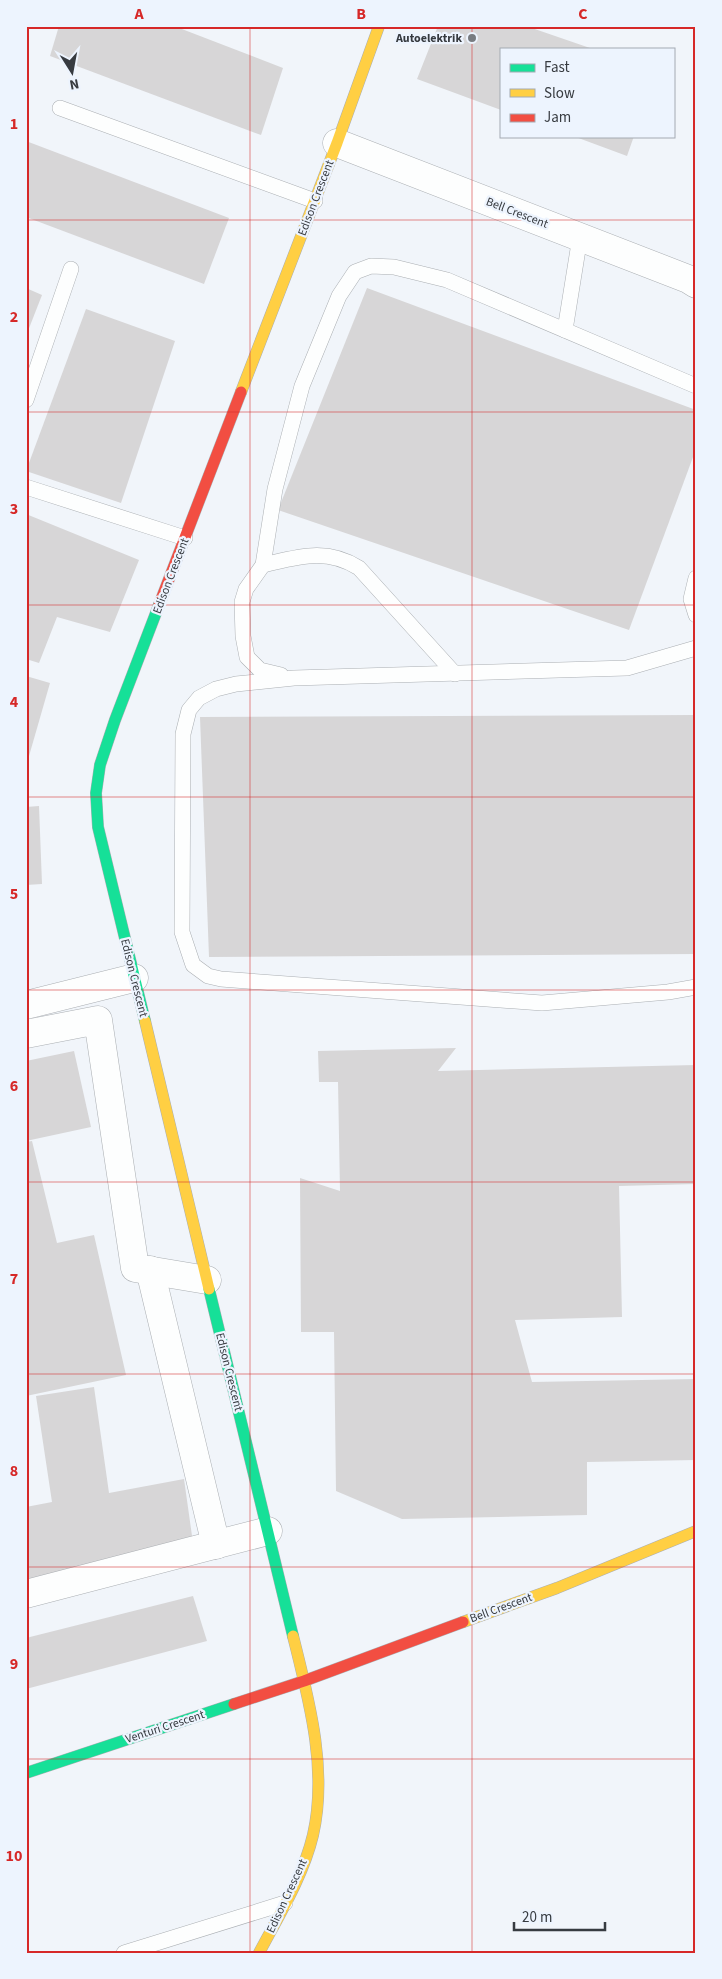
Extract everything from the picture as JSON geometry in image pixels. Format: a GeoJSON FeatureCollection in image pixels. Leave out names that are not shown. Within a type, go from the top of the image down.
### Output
{"type":"FeatureCollection","features":[{"type":"Feature","properties":{"kind":"street","name":"Edison Crescent"},"geometry":{"type":"LineString","coordinates":[[259,1953],[306,1858],[316,1819],[318,1781],[315,1743],[304,1681],[98,827],[96,793],[100,765],[112,729],[315,201],[379,26]]}},
{"type":"Feature","properties":{"kind":"street","name":"Bell Crescent"},"geometry":{"type":"LineString","coordinates":[[337,143],[688,279],[696,284]]}},
{"type":"Feature","properties":{"kind":"street"},"geometry":{"type":"LineString","coordinates":[[26,1004],[134,978]]}},
{"type":"Feature","properties":{"kind":"street"},"geometry":{"type":"LineString","coordinates":[[26,1034],[98,1020],[136,1268],[207,1280]]}},
{"type":"Feature","properties":{"kind":"street"},"geometry":{"type":"LineString","coordinates":[[150,1270],[216,1545]]}},
{"type":"Feature","properties":{"kind":"street","name":"Bell Crescent"},"geometry":{"type":"LineString","coordinates":[[304,1681],[557,1588],[696,1531]]}},
{"type":"Feature","properties":{"kind":"street"},"geometry":{"type":"LineString","coordinates":[[26,1594],[268,1532]]}},
{"type":"Feature","properties":{"kind":"street","name":"Venturi Crescent"},"geometry":{"type":"LineString","coordinates":[[26,1772],[304,1681]]}},
{"type":"Feature","properties":{"kind":"lane"},"geometry":{"type":"LineString","coordinates":[[60,108],[315,201]]}},
{"type":"Feature","properties":{"kind":"lane"},"geometry":{"type":"LineString","coordinates":[[564,330],[580,237]]}},
{"type":"Feature","properties":{"kind":"lane"},"geometry":{"type":"LineString","coordinates":[[294,678],[260,670],[247,657],[242,636],[242,602],[246,589],[263,565],[275,490],[302,386],[339,296],[356,272],[371,266],[394,267],[447,280],[696,386]]}},
{"type":"Feature","properties":{"kind":"lane"},"geometry":{"type":"LineString","coordinates":[[26,400],[71,269]]}},
{"type":"Feature","properties":{"kind":"lane"},"geometry":{"type":"LineString","coordinates":[[26,487],[185,538]]}},
{"type":"Feature","properties":{"kind":"lane"},"geometry":{"type":"LineString","coordinates":[[263,565],[308,555],[324,555],[346,560],[359,568],[455,674]]}},
{"type":"Feature","properties":{"kind":"lane"},"geometry":{"type":"LineString","coordinates":[[696,578],[691,599],[696,615]]}},
{"type":"Feature","properties":{"kind":"lane"},"geometry":{"type":"LineString","coordinates":[[696,648],[627,668],[294,678],[236,684],[216,689],[199,698],[189,710],[183,734],[182,932],[193,965],[208,976],[221,979],[542,1003],[668,992],[696,987]]}},
{"type":"Feature","properties":{"kind":"lane"},"geometry":{"type":"LineString","coordinates":[[124,1953],[285,1902]]}},
{"type":"Feature","properties":{"kind":"building"},"geometry":{"type":"Polygon","coordinates":[[[59,26],[174,26],[283,68],[261,135],[50,56],[59,26]]]}},
{"type":"Feature","properties":{"kind":"building"},"geometry":{"type":"Polygon","coordinates":[[[438,26],[526,26],[590,48],[500,48],[500,110],[417,79],[438,26]]]}},
{"type":"Feature","properties":{"kind":"building"},"geometry":{"type":"Polygon","coordinates":[[[578,138],[633,138],[627,156],[578,138]]]}},
{"type":"Feature","properties":{"kind":"building"},"geometry":{"type":"Polygon","coordinates":[[[26,141],[229,218],[204,284],[26,217],[26,141]]]}},
{"type":"Feature","properties":{"kind":"building"},"geometry":{"type":"Polygon","coordinates":[[[26,288],[42,295],[26,336],[26,288]]]}},
{"type":"Feature","properties":{"kind":"building"},"geometry":{"type":"Polygon","coordinates":[[[367,288],[696,410],[696,449],[629,630],[278,510],[367,288]]]}},
{"type":"Feature","properties":{"kind":"building"},"geometry":{"type":"Polygon","coordinates":[[[86,309],[175,341],[121,503],[26,471],[86,309]]]}},
{"type":"Feature","properties":{"kind":"building"},"geometry":{"type":"Polygon","coordinates":[[[26,514],[139,560],[110,632],[57,617],[39,663],[26,659],[26,514]]]}},
{"type":"Feature","properties":{"kind":"building"},"geometry":{"type":"Polygon","coordinates":[[[26,676],[50,683],[27,763],[26,762],[26,676]]]}},
{"type":"Feature","properties":{"kind":"building"},"geometry":{"type":"Polygon","coordinates":[[[696,715],[696,954],[209,957],[200,717],[696,715]]]}},
{"type":"Feature","properties":{"kind":"building"},"geometry":{"type":"Polygon","coordinates":[[[39,806],[42,884],[26,885],[26,807],[39,806]]]}},
{"type":"Feature","properties":{"kind":"building"},"geometry":{"type":"Polygon","coordinates":[[[456,1048],[438,1071],[696,1065],[696,1184],[619,1186],[622,1317],[515,1320],[532,1382],[696,1379],[696,1460],[587,1462],[587,1515],[402,1519],[336,1491],[334,1332],[301,1332],[300,1178],[340,1191],[338,1082],[319,1082],[318,1051],[456,1048]]]}},
{"type":"Feature","properties":{"kind":"building"},"geometry":{"type":"Polygon","coordinates":[[[74,1051],[91,1127],[26,1141],[26,1061],[74,1051]]]}},
{"type":"Feature","properties":{"kind":"building"},"geometry":{"type":"Polygon","coordinates":[[[32,1141],[57,1243],[94,1235],[126,1375],[26,1396],[26,1142],[32,1141]]]}},
{"type":"Feature","properties":{"kind":"building"},"geometry":{"type":"Polygon","coordinates":[[[94,1387],[109,1493],[184,1479],[193,1543],[26,1582],[26,1507],[52,1502],[36,1396],[94,1387]]]}},
{"type":"Feature","properties":{"kind":"building"},"geometry":{"type":"Polygon","coordinates":[[[193,1596],[207,1641],[26,1689],[26,1638],[193,1596]]]}},
{"type":"Feature","properties":{"kind":"traffic: fast"},"geometry":{"type":"LineString","coordinates":[[145,1021],[98,827],[96,793],[100,765],[115,720],[159,605]]}},
{"type":"Feature","properties":{"kind":"traffic: fast"},"geometry":{"type":"LineString","coordinates":[[209,1289],[293,1636]]}},
{"type":"Feature","properties":{"kind":"traffic: fast"},"geometry":{"type":"LineString","coordinates":[[26,1773],[234,1704]]}},
{"type":"Feature","properties":{"kind":"traffic: slow"},"geometry":{"type":"LineString","coordinates":[[241,392],[337,143],[379,26]]}},
{"type":"Feature","properties":{"kind":"traffic: slow"},"geometry":{"type":"LineString","coordinates":[[145,1021],[209,1289]]}},
{"type":"Feature","properties":{"kind":"traffic: slow"},"geometry":{"type":"LineString","coordinates":[[463,1622],[557,1588],[696,1531]]}},
{"type":"Feature","properties":{"kind":"traffic: slow"},"geometry":{"type":"LineString","coordinates":[[259,1953],[303,1866],[309,1851],[317,1810],[318,1785],[315,1735],[293,1636]]}},
{"type":"Feature","properties":{"kind":"traffic: jam"},"geometry":{"type":"LineString","coordinates":[[159,605],[241,392]]}},
{"type":"Feature","properties":{"kind":"traffic: jam"},"geometry":{"type":"LineString","coordinates":[[234,1704],[304,1681],[463,1622]]}},
{"type":"Feature","properties":{"kind":"place","name":"Autoelektrik"},"geometry":{"type":"Point","coordinates":[472,38]}}]}
